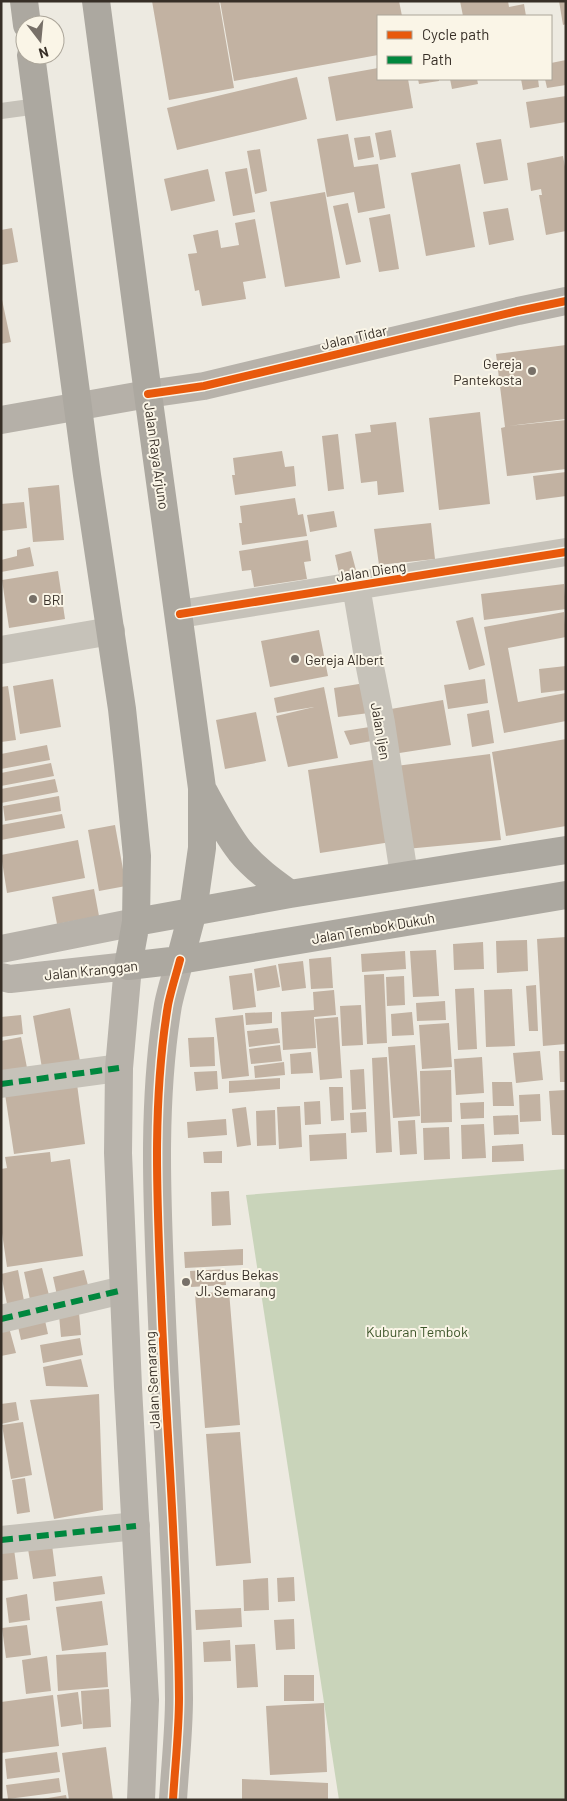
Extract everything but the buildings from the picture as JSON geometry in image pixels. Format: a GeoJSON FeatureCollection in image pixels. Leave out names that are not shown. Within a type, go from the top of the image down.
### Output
{"type":"FeatureCollection","features":[{"type":"Feature","properties":{"kind":"highway"},"geometry":{"type":"LineString","coordinates":[[24,1],[26,15]]}},
{"type":"Feature","properties":{"kind":"highway","name":"Jalan Raya Arjuno"},"geometry":{"type":"LineString","coordinates":[[96,1],[202,788],[204,821],[193,911]]}},
{"type":"Feature","properties":{"kind":"highway"},"geometry":{"type":"LineString","coordinates":[[32,65],[78,407],[123,718],[137,856],[136,922],[290,894],[566,850]]}},
{"type":"Feature","properties":{"kind":"highway"},"geometry":{"type":"LineString","coordinates":[[202,788],[222,824],[241,851],[260,872],[290,894]]}},
{"type":"Feature","properties":{"kind":"highway","name":"Jalan Tembok Dukuh"},"geometry":{"type":"LineString","coordinates":[[180,960],[566,895]]}},
{"type":"Feature","properties":{"kind":"highway","name":"Jalan Semarang"},"geometry":{"type":"LineString","coordinates":[[180,960],[193,911]]}},
{"type":"Feature","properties":{"kind":"highway","name":"Jalan Semarang"},"geometry":{"type":"LineString","coordinates":[[128,966],[136,922]]}},
{"type":"Feature","properties":{"kind":"highway","name":"Jalan Kranggan"},"geometry":{"type":"LineString","coordinates":[[128,966],[180,960]]}},
{"type":"Feature","properties":{"kind":"main road","name":"Jalan Tidar"},"geometry":{"type":"LineString","coordinates":[[1,420],[148,394]]}},
{"type":"Feature","properties":{"kind":"street","name":"Jalan Tidar"},"geometry":{"type":"LineString","coordinates":[[148,394],[204,386],[566,301]]}},
{"type":"Feature","properties":{"kind":"street","name":"Jalan Dieng"},"geometry":{"type":"LineString","coordinates":[[180,614],[566,552]]}},
{"type":"Feature","properties":{"kind":"street","name":"Jalan Ijen"},"geometry":{"type":"LineString","coordinates":[[356,586],[381,723],[404,876]]}},
{"type":"Feature","properties":{"kind":"street"},"geometry":{"type":"LineString","coordinates":[[1,650],[111,631]]}},
{"type":"Feature","properties":{"kind":"street"},"geometry":{"type":"LineString","coordinates":[[1,949],[84,934],[136,922]]}},
{"type":"Feature","properties":{"kind":"street","name":"Jalan Semarang"},"geometry":{"type":"LineString","coordinates":[[173,1800],[179,1700],[175,1577],[165,1392],[157,1145],[158,1090],[165,1026],[168,1003],[180,960]]}},
{"type":"Feature","properties":{"kind":"street","name":"Jalan Semarang"},"geometry":{"type":"LineString","coordinates":[[128,966],[119,1068],[118,1153],[123,1290],[145,1700],[141,1800]]}},
{"type":"Feature","properties":{"kind":"street","name":"Jalan Kranggan"},"geometry":{"type":"LineString","coordinates":[[1,977],[10,979],[128,966]]}},
{"type":"Feature","properties":{"kind":"street"},"geometry":{"type":"LineString","coordinates":[[1,1084],[119,1068]]}},
{"type":"Feature","properties":{"kind":"street"},"geometry":{"type":"LineString","coordinates":[[1,1319],[123,1290]]}},
{"type":"Feature","properties":{"kind":"street"},"geometry":{"type":"LineString","coordinates":[[2,1538],[136,1526]]}},
{"type":"Feature","properties":{"kind":"lane"},"geometry":{"type":"LineString","coordinates":[[1,111],[38,106]]}},
{"type":"Feature","properties":{"kind":"green space","name":"Kuburan Tembok"},"geometry":{"type":"Polygon","coordinates":[[[566,1169],[566,1800],[339,1800],[246,1195],[566,1169]]]}},
{"type":"Feature","properties":{"kind":"marked path"},"geometry":{"type":"LineString","coordinates":[[1,1084],[119,1068]]}},
{"type":"Feature","properties":{"kind":"marked path"},"geometry":{"type":"LineString","coordinates":[[1,1319],[123,1290]]}},
{"type":"Feature","properties":{"kind":"marked path"},"geometry":{"type":"LineString","coordinates":[[1,1540],[136,1526]]}},
{"type":"Feature","properties":{"kind":"cycle path"},"geometry":{"type":"LineString","coordinates":[[148,394],[204,386],[566,301]]}},
{"type":"Feature","properties":{"kind":"cycle path"},"geometry":{"type":"LineString","coordinates":[[180,614],[566,552]]}},
{"type":"Feature","properties":{"kind":"cycle path"},"geometry":{"type":"LineString","coordinates":[[173,1800],[179,1711],[178,1648],[161,1297],[157,1151],[163,1041],[168,1005],[180,960]]}},
{"type":"Feature","properties":{"kind":"place","name":"Gereja Pantekosta"},"geometry":{"type":"Point","coordinates":[532,371]}},
{"type":"Feature","properties":{"kind":"place","name":"BRI"},"geometry":{"type":"Point","coordinates":[33,599]}},
{"type":"Feature","properties":{"kind":"place","name":"Gereja Albert"},"geometry":{"type":"Point","coordinates":[295,659]}},
{"type":"Feature","properties":{"kind":"place","name":"Kardus Bekas Jl. Semarang"},"geometry":{"type":"Point","coordinates":[186,1282]}}]}
